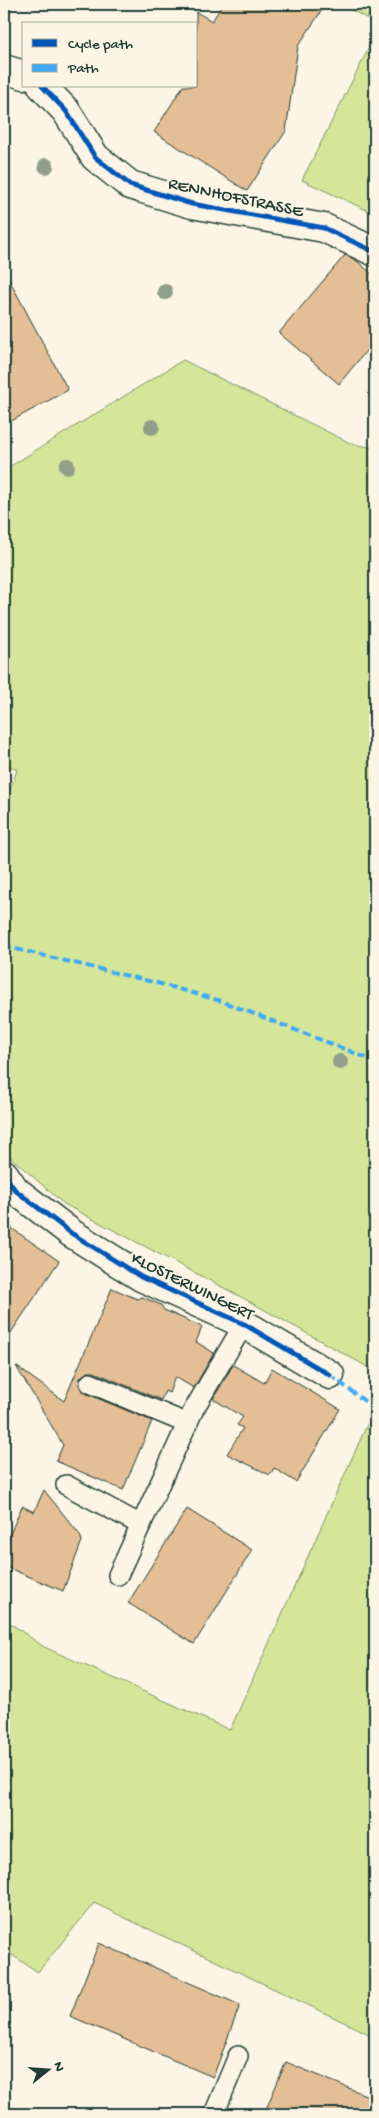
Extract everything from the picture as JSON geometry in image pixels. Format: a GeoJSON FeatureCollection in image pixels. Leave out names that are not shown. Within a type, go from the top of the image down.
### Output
{"type":"FeatureCollection","features":[{"type":"Feature","properties":{"kind":"street","name":"RENNHOFSTRASSE"},"geometry":{"type":"LineString","coordinates":[[38,88],[66,111],[95,156],[130,185],[192,204],[324,228],[375,252]]}},
{"type":"Feature","properties":{"kind":"street","name":"KLOSTERWINGERT"},"geometry":{"type":"LineString","coordinates":[[4,1174],[15,1190],[71,1233],[141,1277],[244,1324],[330,1375]]}},
{"type":"Feature","properties":{"kind":"lane"},"geometry":{"type":"LineString","coordinates":[[118,1575],[194,1409],[244,1324]]}},
{"type":"Feature","properties":{"kind":"lane"},"geometry":{"type":"LineString","coordinates":[[90,1383],[188,1424]]}},
{"type":"Feature","properties":{"kind":"lane"},"geometry":{"type":"LineString","coordinates":[[66,1485],[141,1525]]}},
{"type":"Feature","properties":{"kind":"lane"},"geometry":{"type":"LineString","coordinates":[[214,2114],[238,2056]]}},
{"type":"Feature","properties":{"kind":"green space"},"geometry":{"type":"Polygon","coordinates":[[[341,4],[375,4],[375,23],[341,4]]]}},
{"type":"Feature","properties":{"kind":"green space"},"geometry":{"type":"Polygon","coordinates":[[[375,36],[375,214],[302,180],[375,36]]]}},
{"type":"Feature","properties":{"kind":"green space"},"geometry":{"type":"Polygon","coordinates":[[[183,360],[352,444],[375,448],[375,1371],[243,1298],[64,1204],[7,1154],[4,1146],[4,806],[17,770],[4,763],[4,470],[183,360]]]}},
{"type":"Feature","properties":{"kind":"green space"},"geometry":{"type":"Polygon","coordinates":[[[375,1407],[375,2037],[94,1903],[38,1972],[4,1950],[4,1619],[44,1647],[230,1730],[375,1407]]]}},
{"type":"Feature","properties":{"kind":"building"},"geometry":{"type":"Polygon","coordinates":[[[223,4],[326,4],[298,46],[286,131],[247,191],[154,132],[182,88],[198,88],[198,22],[196,22],[196,12],[212,21],[223,4]]]}},
{"type":"Feature","properties":{"kind":"building"},"geometry":{"type":"Polygon","coordinates":[[[345,255],[356,260],[375,277],[375,340],[339,384],[279,333],[345,255]]]}},
{"type":"Feature","properties":{"kind":"building"},"geometry":{"type":"Polygon","coordinates":[[[4,270],[68,390],[4,425],[4,270]]]}},
{"type":"Feature","properties":{"kind":"building"},"geometry":{"type":"Polygon","coordinates":[[[4,1223],[59,1261],[4,1343],[4,1223]]]}},
{"type":"Feature","properties":{"kind":"building"},"geometry":{"type":"Polygon","coordinates":[[[112,1288],[137,1299],[142,1297],[161,1305],[164,1310],[202,1327],[196,1342],[214,1353],[194,1388],[175,1377],[169,1393],[165,1391],[161,1400],[94,1372],[88,1372],[80,1378],[79,1385],[85,1393],[152,1421],[123,1490],[56,1461],[63,1445],[16,1366],[64,1401],[112,1288]]]}},
{"type":"Feature","properties":{"kind":"building"},"geometry":{"type":"Polygon","coordinates":[[[233,1365],[264,1383],[272,1368],[340,1409],[296,1482],[274,1468],[270,1475],[227,1454],[243,1428],[237,1425],[243,1417],[213,1399],[233,1365]]]}},
{"type":"Feature","properties":{"kind":"building"},"geometry":{"type":"Polygon","coordinates":[[[44,1490],[80,1535],[82,1541],[63,1591],[4,1566],[4,1548],[22,1506],[34,1512],[44,1490]]]}},
{"type":"Feature","properties":{"kind":"building"},"geometry":{"type":"Polygon","coordinates":[[[187,1509],[252,1550],[194,1644],[128,1603],[187,1509]]]}},
{"type":"Feature","properties":{"kind":"building"},"geometry":{"type":"Polygon","coordinates":[[[99,1943],[240,2005],[213,2077],[70,2016],[99,1943]]]}},
{"type":"Feature","properties":{"kind":"building"},"geometry":{"type":"Polygon","coordinates":[[[286,2062],[375,2099],[375,2114],[264,2114],[286,2062]]]}},
{"type":"Feature","properties":{"kind":"marked path"},"geometry":{"type":"LineString","coordinates":[[4,946],[157,983],[221,1001],[375,1061]]}},
{"type":"Feature","properties":{"kind":"marked path"},"geometry":{"type":"LineString","coordinates":[[330,1375],[375,1409]]}},
{"type":"Feature","properties":{"kind":"cycle path"},"geometry":{"type":"LineString","coordinates":[[44,88],[66,111],[95,157],[130,185],[192,204],[324,228],[375,252]]}},
{"type":"Feature","properties":{"kind":"cycle path"},"geometry":{"type":"LineString","coordinates":[[4,1174],[15,1190],[71,1233],[141,1277],[244,1324],[330,1375]]}}]}
